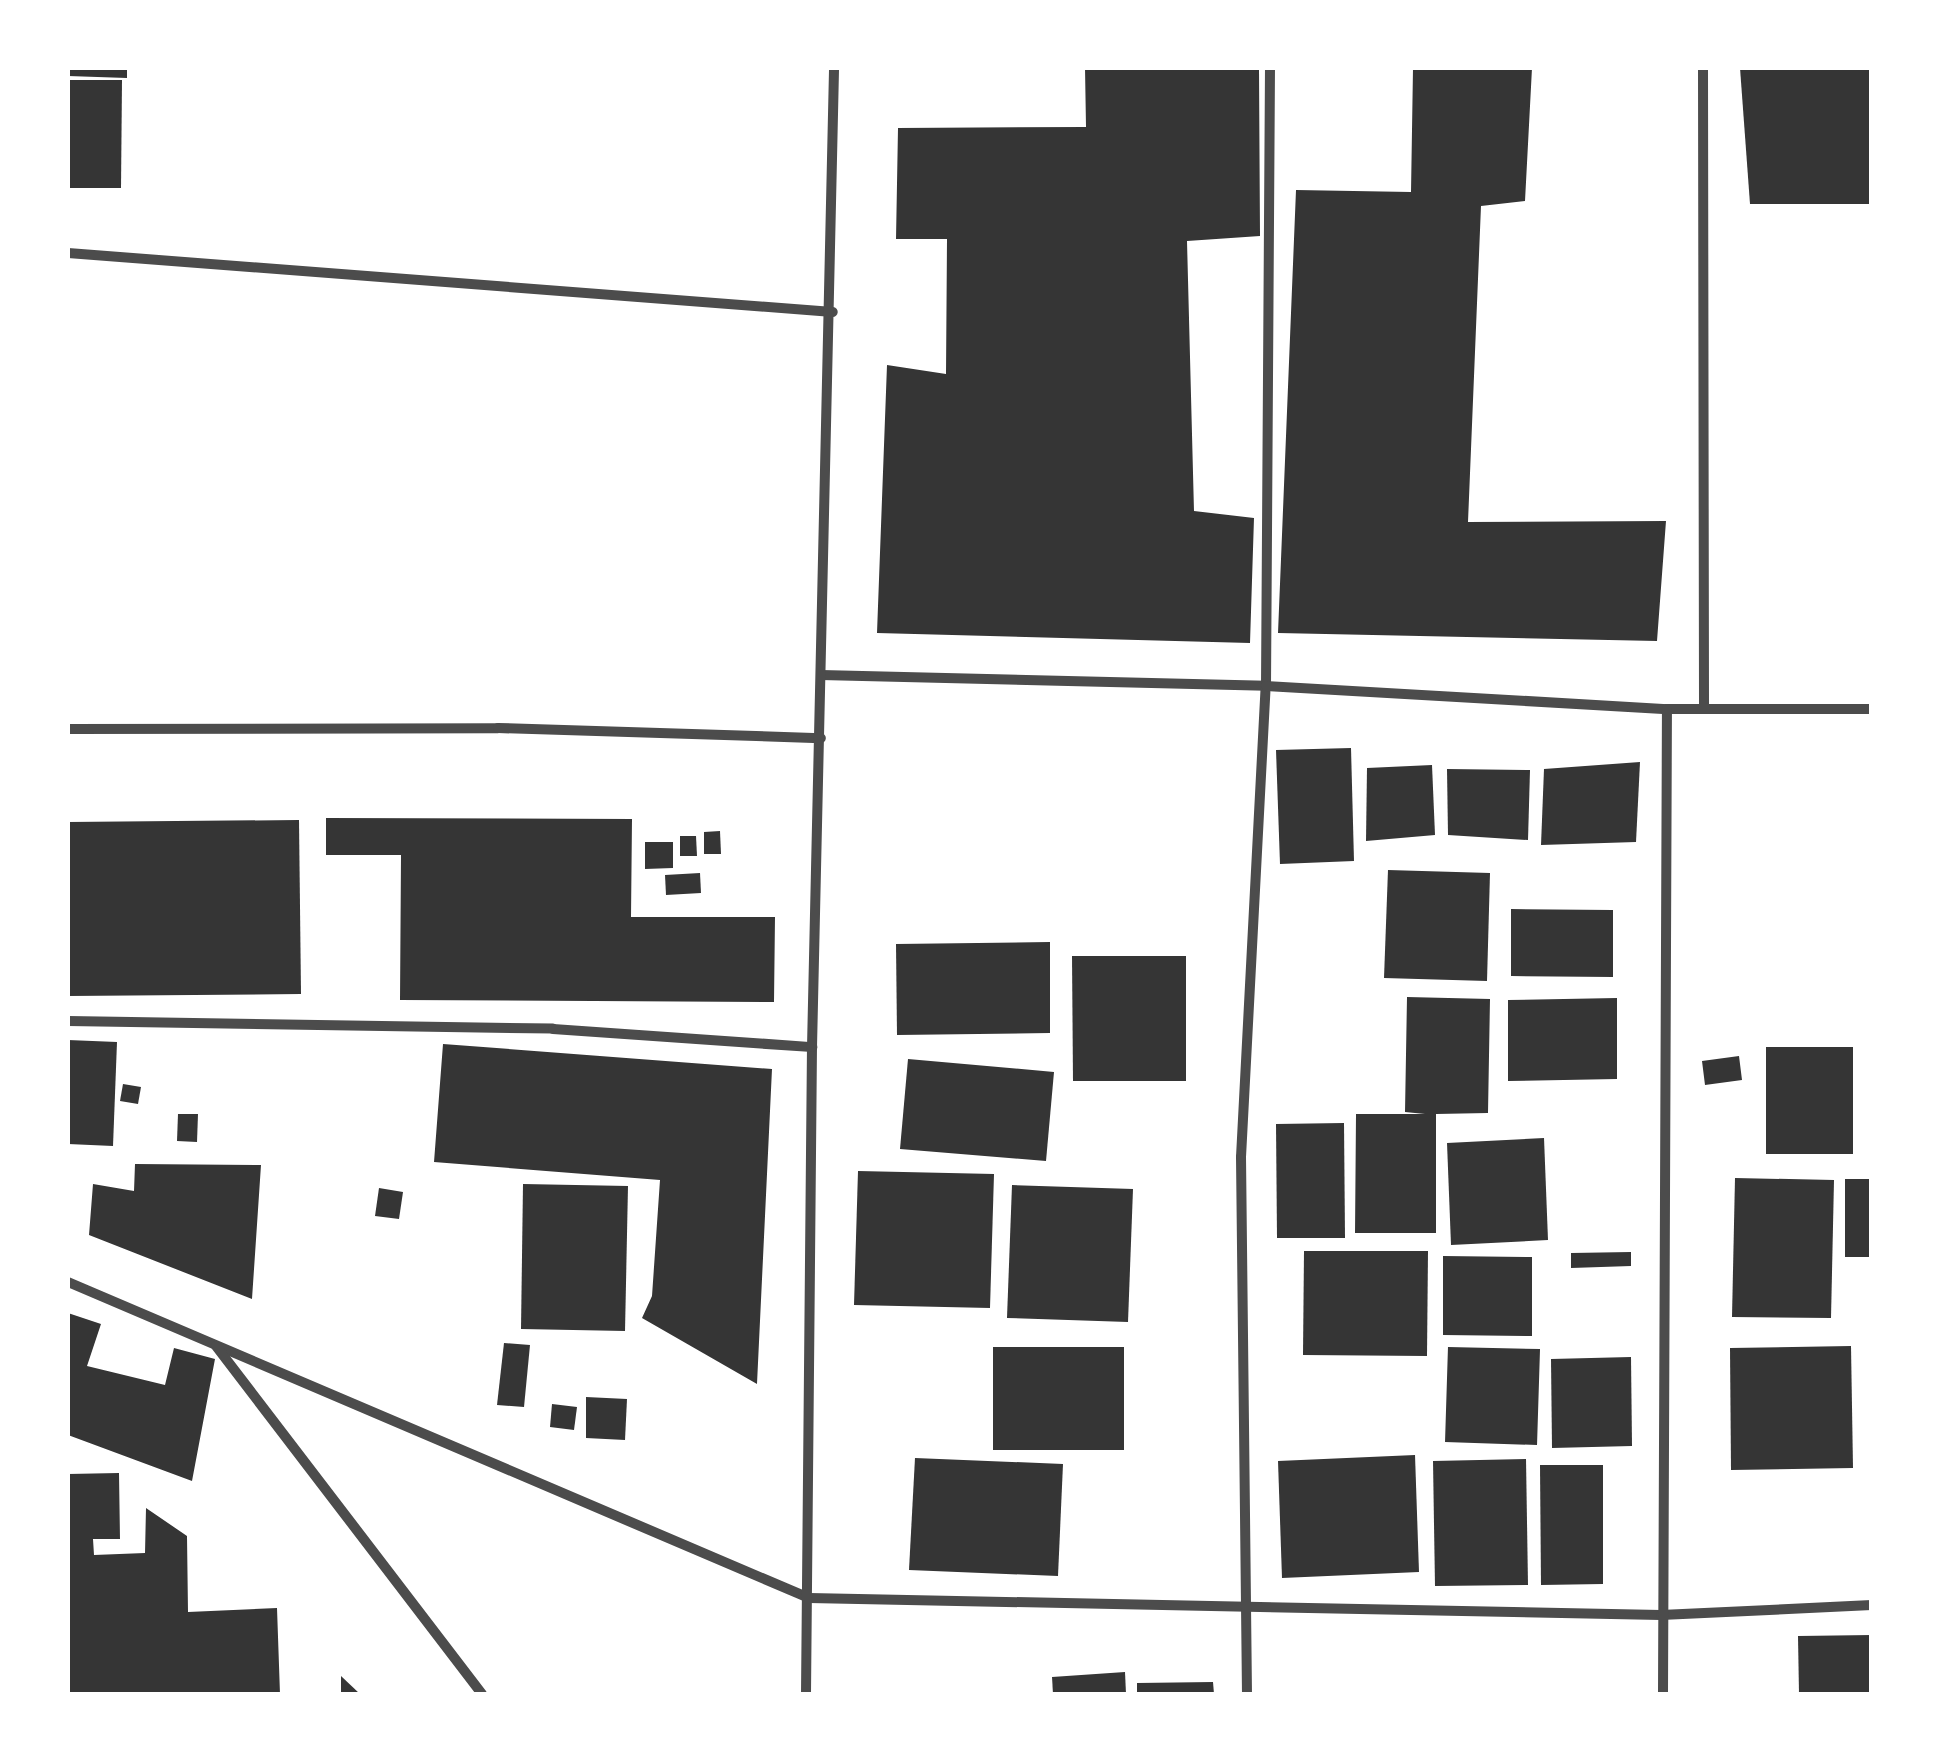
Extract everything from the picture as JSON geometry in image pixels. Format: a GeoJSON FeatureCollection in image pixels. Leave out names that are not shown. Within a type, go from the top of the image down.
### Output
{"type":"FeatureCollection","features":[{"type":"Feature","properties":{"kind":"street"},"geometry":{"type":"LineString","coordinates":[[806,1694],[812,1047],[833,312],[834,68]]}},
{"type":"Feature","properties":{"kind":"street"},"geometry":{"type":"LineString","coordinates":[[1247,1694],[1241,1157],[1266,686],[1270,68]]}},
{"type":"Feature","properties":{"kind":"street"},"geometry":{"type":"LineString","coordinates":[[1703,68],[1704,706]]}},
{"type":"Feature","properties":{"kind":"street"},"geometry":{"type":"LineString","coordinates":[[68,253],[833,312]]}},
{"type":"Feature","properties":{"kind":"street"},"geometry":{"type":"LineString","coordinates":[[821,675],[1266,686],[1667,709],[1872,709]]}},
{"type":"Feature","properties":{"kind":"street"},"geometry":{"type":"LineString","coordinates":[[1663,1694],[1669,1190],[1667,709]]}},
{"type":"Feature","properties":{"kind":"street"},"geometry":{"type":"LineString","coordinates":[[68,730],[498,728],[821,738]]}},
{"type":"Feature","properties":{"kind":"street"},"geometry":{"type":"LineString","coordinates":[[68,1021],[553,1028],[812,1047]]}},
{"type":"Feature","properties":{"kind":"street"},"geometry":{"type":"LineString","coordinates":[[68,1282],[809,1598],[1661,1615],[1872,1606]]}},
{"type":"Feature","properties":{"kind":"street"},"geometry":{"type":"LineString","coordinates":[[215,1344],[482,1694]]}},
{"type":"Feature","properties":{"kind":"building"},"geometry":{"type":"Polygon","coordinates":[[[68,68],[127,68],[127,78],[68,76],[68,68]]]}},
{"type":"Feature","properties":{"kind":"building"},"geometry":{"type":"Polygon","coordinates":[[[1085,68],[1259,68],[1260,236],[1187,241],[1194,511],[1254,518],[1250,643],[877,633],[887,365],[946,374],[947,239],[896,239],[898,128],[1086,127],[1085,68]]]}},
{"type":"Feature","properties":{"kind":"building"},"geometry":{"type":"Polygon","coordinates":[[[1413,68],[1532,68],[1525,201],[1481,206],[1468,522],[1666,521],[1657,641],[1278,633],[1296,190],[1411,192],[1413,68]]]}},
{"type":"Feature","properties":{"kind":"building"},"geometry":{"type":"Polygon","coordinates":[[[1740,68],[1872,68],[1872,204],[1750,204],[1740,68]]]}},
{"type":"Feature","properties":{"kind":"building"},"geometry":{"type":"Polygon","coordinates":[[[68,80],[122,80],[121,188],[68,188],[68,80]]]}},
{"type":"Feature","properties":{"kind":"building"},"geometry":{"type":"Polygon","coordinates":[[[1351,748],[1354,861],[1280,864],[1276,750],[1351,748]]]}},
{"type":"Feature","properties":{"kind":"building"},"geometry":{"type":"Polygon","coordinates":[[[1640,762],[1636,842],[1541,845],[1544,769],[1640,762]]]}},
{"type":"Feature","properties":{"kind":"building"},"geometry":{"type":"Polygon","coordinates":[[[1432,765],[1435,835],[1366,841],[1367,768],[1432,765]]]}},
{"type":"Feature","properties":{"kind":"building"},"geometry":{"type":"Polygon","coordinates":[[[1447,769],[1530,770],[1528,840],[1448,835],[1447,769]]]}},
{"type":"Feature","properties":{"kind":"building"},"geometry":{"type":"Polygon","coordinates":[[[326,818],[632,819],[631,917],[775,917],[774,1002],[400,1000],[401,855],[326,855],[326,818]]]}},
{"type":"Feature","properties":{"kind":"building"},"geometry":{"type":"Polygon","coordinates":[[[299,820],[301,994],[68,996],[68,822],[299,820]]]}},
{"type":"Feature","properties":{"kind":"building"},"geometry":{"type":"Polygon","coordinates":[[[720,831],[721,854],[704,854],[704,832],[720,831]]]}},
{"type":"Feature","properties":{"kind":"building"},"geometry":{"type":"Polygon","coordinates":[[[680,836],[696,836],[697,856],[680,856],[680,836]]]}},
{"type":"Feature","properties":{"kind":"building"},"geometry":{"type":"Polygon","coordinates":[[[645,842],[673,842],[673,868],[645,869],[645,842]]]}},
{"type":"Feature","properties":{"kind":"building"},"geometry":{"type":"Polygon","coordinates":[[[1388,870],[1490,873],[1487,981],[1384,978],[1388,870]]]}},
{"type":"Feature","properties":{"kind":"building"},"geometry":{"type":"Polygon","coordinates":[[[700,873],[701,893],[666,895],[665,875],[700,873]]]}},
{"type":"Feature","properties":{"kind":"building"},"geometry":{"type":"Polygon","coordinates":[[[1511,909],[1613,910],[1613,977],[1511,976],[1511,909]]]}},
{"type":"Feature","properties":{"kind":"building"},"geometry":{"type":"Polygon","coordinates":[[[1050,942],[1050,1033],[897,1035],[896,944],[1050,942]]]}},
{"type":"Feature","properties":{"kind":"building"},"geometry":{"type":"Polygon","coordinates":[[[1072,956],[1186,956],[1186,1081],[1073,1081],[1072,956]]]}},
{"type":"Feature","properties":{"kind":"building"},"geometry":{"type":"Polygon","coordinates":[[[1407,997],[1490,999],[1488,1113],[1436,1114],[1436,1233],[1355,1233],[1356,1114],[1425,1114],[1405,1112],[1407,997]]]}},
{"type":"Feature","properties":{"kind":"building"},"geometry":{"type":"Polygon","coordinates":[[[1617,998],[1617,1079],[1508,1081],[1508,1000],[1617,998]]]}},
{"type":"Feature","properties":{"kind":"building"},"geometry":{"type":"Polygon","coordinates":[[[68,1040],[117,1042],[113,1146],[68,1144],[68,1040]]]}},
{"type":"Feature","properties":{"kind":"building"},"geometry":{"type":"Polygon","coordinates":[[[443,1044],[772,1069],[757,1384],[642,1318],[652,1296],[660,1180],[434,1162],[443,1044]]]}},
{"type":"Feature","properties":{"kind":"building"},"geometry":{"type":"Polygon","coordinates":[[[1766,1047],[1853,1047],[1853,1154],[1766,1154],[1766,1047]]]}},
{"type":"Feature","properties":{"kind":"building"},"geometry":{"type":"Polygon","coordinates":[[[1739,1056],[1742,1080],[1705,1085],[1702,1061],[1739,1056]]]}},
{"type":"Feature","properties":{"kind":"building"},"geometry":{"type":"Polygon","coordinates":[[[908,1059],[1054,1072],[1046,1161],[900,1149],[908,1059]]]}},
{"type":"Feature","properties":{"kind":"building"},"geometry":{"type":"Polygon","coordinates":[[[123,1084],[141,1087],[138,1104],[120,1101],[123,1084]]]}},
{"type":"Feature","properties":{"kind":"building"},"geometry":{"type":"Polygon","coordinates":[[[178,1114],[198,1114],[197,1142],[177,1141],[178,1114]]]}},
{"type":"Feature","properties":{"kind":"building"},"geometry":{"type":"Polygon","coordinates":[[[1344,1123],[1345,1238],[1277,1238],[1276,1124],[1344,1123]]]}},
{"type":"Feature","properties":{"kind":"building"},"geometry":{"type":"Polygon","coordinates":[[[1544,1138],[1548,1240],[1451,1245],[1447,1143],[1544,1138]]]}},
{"type":"Feature","properties":{"kind":"building"},"geometry":{"type":"Polygon","coordinates":[[[135,1164],[261,1165],[252,1299],[89,1235],[93,1184],[134,1191],[135,1164]]]}},
{"type":"Feature","properties":{"kind":"building"},"geometry":{"type":"Polygon","coordinates":[[[858,1171],[994,1174],[990,1308],[854,1305],[858,1171]]]}},
{"type":"Feature","properties":{"kind":"building"},"geometry":{"type":"Polygon","coordinates":[[[1735,1178],[1834,1180],[1831,1318],[1732,1317],[1735,1178]]]}},
{"type":"Feature","properties":{"kind":"building"},"geometry":{"type":"Polygon","coordinates":[[[1845,1179],[1872,1179],[1872,1257],[1845,1257],[1845,1179]]]}},
{"type":"Feature","properties":{"kind":"building"},"geometry":{"type":"Polygon","coordinates":[[[523,1184],[628,1186],[625,1331],[521,1329],[523,1184]]]}},
{"type":"Feature","properties":{"kind":"building"},"geometry":{"type":"Polygon","coordinates":[[[1012,1185],[1133,1189],[1128,1322],[1007,1318],[1012,1185]]]}},
{"type":"Feature","properties":{"kind":"building"},"geometry":{"type":"Polygon","coordinates":[[[379,1188],[403,1192],[399,1219],[375,1216],[379,1188]]]}},
{"type":"Feature","properties":{"kind":"building"},"geometry":{"type":"Polygon","coordinates":[[[1304,1251],[1428,1251],[1427,1356],[1303,1355],[1304,1251]]]}},
{"type":"Feature","properties":{"kind":"building"},"geometry":{"type":"Polygon","coordinates":[[[1631,1252],[1631,1266],[1571,1268],[1571,1253],[1631,1252]]]}},
{"type":"Feature","properties":{"kind":"building"},"geometry":{"type":"Polygon","coordinates":[[[1443,1256],[1532,1257],[1532,1336],[1443,1335],[1443,1256]]]}},
{"type":"Feature","properties":{"kind":"building"},"geometry":{"type":"Polygon","coordinates":[[[68,1313],[101,1324],[87,1366],[165,1385],[174,1348],[215,1359],[192,1481],[68,1435],[68,1313]]]}},
{"type":"Feature","properties":{"kind":"building"},"geometry":{"type":"Polygon","coordinates":[[[504,1343],[530,1345],[524,1407],[497,1405],[504,1343]]]}},
{"type":"Feature","properties":{"kind":"building"},"geometry":{"type":"Polygon","coordinates":[[[1851,1346],[1853,1468],[1731,1470],[1730,1348],[1851,1346]]]}},
{"type":"Feature","properties":{"kind":"building"},"geometry":{"type":"Polygon","coordinates":[[[993,1347],[1124,1347],[1124,1450],[993,1450],[993,1347]]]}},
{"type":"Feature","properties":{"kind":"building"},"geometry":{"type":"Polygon","coordinates":[[[1448,1347],[1540,1349],[1537,1445],[1445,1442],[1448,1347]]]}},
{"type":"Feature","properties":{"kind":"building"},"geometry":{"type":"Polygon","coordinates":[[[1631,1357],[1632,1446],[1552,1448],[1551,1359],[1631,1357]]]}},
{"type":"Feature","properties":{"kind":"building"},"geometry":{"type":"Polygon","coordinates":[[[586,1397],[627,1399],[625,1440],[586,1438],[586,1397]]]}},
{"type":"Feature","properties":{"kind":"building"},"geometry":{"type":"Polygon","coordinates":[[[552,1404],[577,1407],[574,1430],[550,1427],[552,1404]]]}},
{"type":"Feature","properties":{"kind":"building"},"geometry":{"type":"Polygon","coordinates":[[[1415,1455],[1419,1572],[1282,1578],[1278,1461],[1415,1455]]]}},
{"type":"Feature","properties":{"kind":"building"},"geometry":{"type":"Polygon","coordinates":[[[915,1458],[1063,1464],[1058,1576],[909,1570],[915,1458]]]}},
{"type":"Feature","properties":{"kind":"building"},"geometry":{"type":"Polygon","coordinates":[[[1526,1459],[1528,1585],[1435,1586],[1433,1461],[1526,1459]]]}},
{"type":"Feature","properties":{"kind":"building"},"geometry":{"type":"Polygon","coordinates":[[[1540,1465],[1603,1465],[1603,1584],[1541,1585],[1540,1465]]]}},
{"type":"Feature","properties":{"kind":"building"},"geometry":{"type":"Polygon","coordinates":[[[119,1473],[120,1539],[93,1539],[94,1555],[145,1553],[146,1508],[187,1536],[188,1612],[277,1608],[280,1694],[68,1694],[68,1474],[119,1473]]]}},
{"type":"Feature","properties":{"kind":"building"},"geometry":{"type":"Polygon","coordinates":[[[1872,1635],[1872,1694],[1799,1694],[1798,1636],[1872,1635]]]}},
{"type":"Feature","properties":{"kind":"building"},"geometry":{"type":"Polygon","coordinates":[[[1125,1672],[1126,1694],[1053,1694],[1052,1677],[1125,1672]]]}},
{"type":"Feature","properties":{"kind":"building"},"geometry":{"type":"Polygon","coordinates":[[[341,1676],[360,1694],[341,1694],[341,1676]]]}},
{"type":"Feature","properties":{"kind":"building"},"geometry":{"type":"Polygon","coordinates":[[[1213,1682],[1214,1694],[1137,1694],[1137,1683],[1213,1682]]]}}]}
